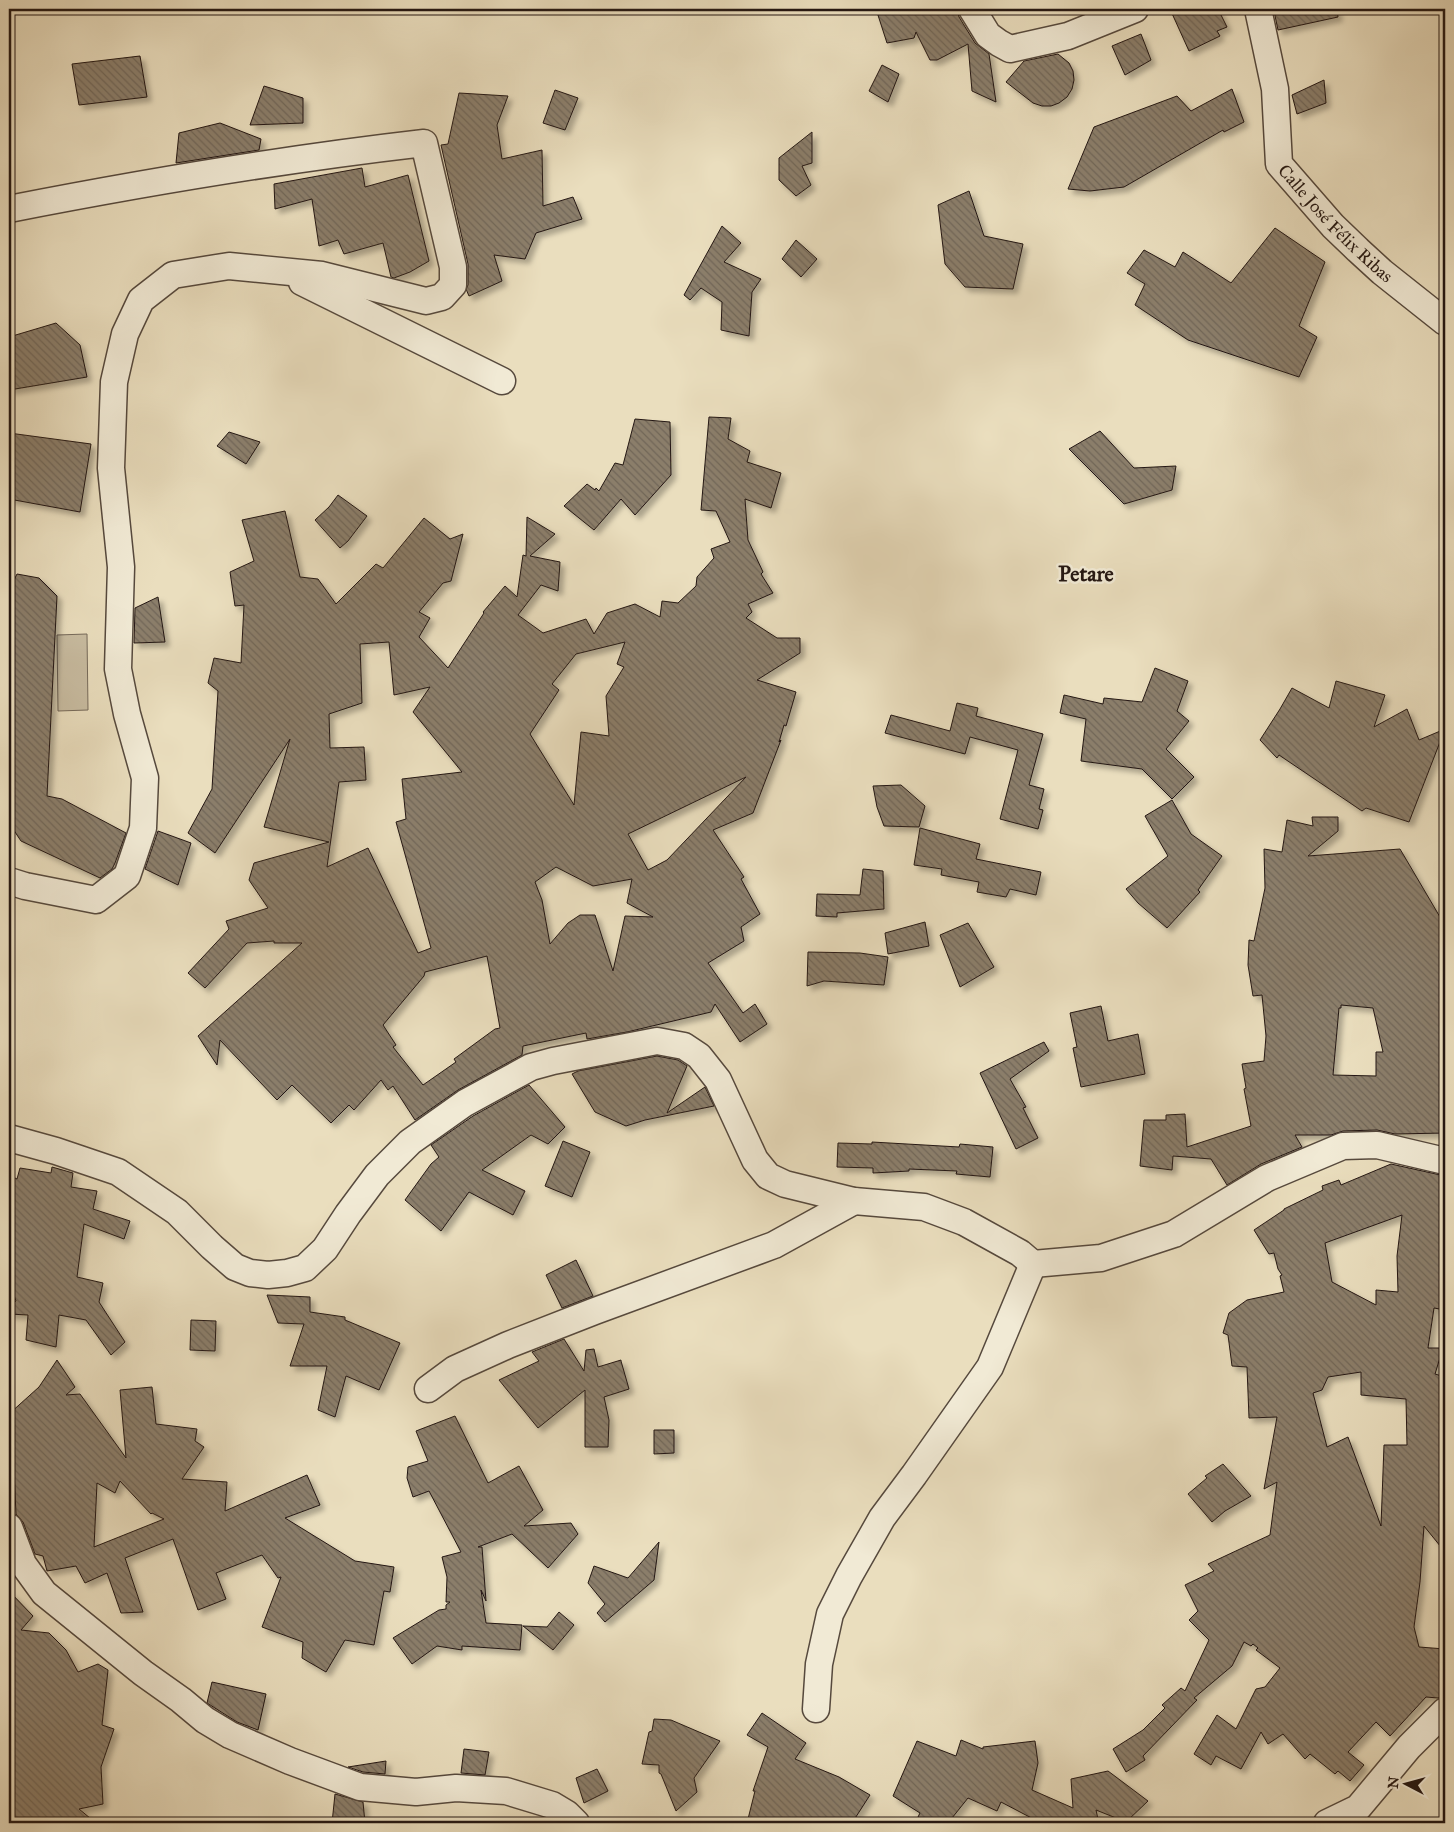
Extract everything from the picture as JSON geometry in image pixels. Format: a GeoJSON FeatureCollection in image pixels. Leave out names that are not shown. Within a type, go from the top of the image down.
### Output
{"type":"FeatureCollection","features":[{"type":"Feature","properties":{"kind":"street"},"geometry":{"type":"LineString","coordinates":[[972,9],[988,35],[1010,49],[1068,36],[1135,9]]}},
{"type":"Feature","properties":{"kind":"street","name":"Calle José Félix Ribas"},"geometry":{"type":"LineString","coordinates":[[1258,9],[1275,89],[1279,164],[1358,250],[1382,272],[1445,322]]}},
{"type":"Feature","properties":{"kind":"street"},"geometry":{"type":"LineString","coordinates":[[9,209],[128,186],[279,162],[424,143],[453,267],[453,285],[442,297],[426,301],[322,276],[229,266],[173,275],[141,300],[126,334],[114,382],[111,468],[121,566],[118,669],[127,714],[145,778],[143,828],[127,876],[96,900],[9,881]]}},
{"type":"Feature","properties":{"kind":"street"},"geometry":{"type":"LineString","coordinates":[[283,273],[502,381]]}},
{"type":"Feature","properties":{"kind":"street"},"geometry":{"type":"LineString","coordinates":[[9,1138],[56,1151],[118,1172],[177,1212],[235,1267],[250,1273],[268,1275],[287,1273],[305,1268],[326,1249],[348,1214],[377,1175],[410,1142],[465,1103],[531,1067],[657,1041],[684,1046],[698,1056],[718,1080],[756,1160],[768,1176],[785,1184],[854,1200],[924,1207],[964,1222],[1020,1253],[1033,1264],[1101,1258],[1174,1234],[1266,1178],[1343,1146],[1376,1145],[1445,1161]]}},
{"type":"Feature","properties":{"kind":"street"},"geometry":{"type":"LineString","coordinates":[[428,1389],[455,1369],[508,1345],[774,1246],[854,1200]]}},
{"type":"Feature","properties":{"kind":"street"},"geometry":{"type":"LineString","coordinates":[[816,1709],[819,1664],[830,1614],[882,1518],[990,1367],[1033,1264]]}},
{"type":"Feature","properties":{"kind":"street"},"geometry":{"type":"LineString","coordinates":[[9,1527],[22,1564],[44,1593],[143,1673],[205,1720],[230,1735],[290,1761],[360,1787],[416,1792],[456,1788],[506,1791],[552,1805],[568,1814],[576,1823]]}},
{"type":"Feature","properties":{"kind":"street"},"geometry":{"type":"LineString","coordinates":[[1327,1823],[1358,1808],[1410,1747],[1445,1711]]}},
{"type":"Feature","properties":{"kind":"shaded area"},"geometry":{"type":"Polygon","coordinates":[[[87,634],[88,710],[58,711],[57,635],[87,634]]]}},
{"type":"Feature","properties":{"kind":"building"},"geometry":{"type":"Polygon","coordinates":[[[876,9],[957,9],[959,17],[975,43],[989,54],[996,102],[972,91],[968,44],[937,60],[930,60],[916,32],[914,38],[887,43],[876,9]]]}},
{"type":"Feature","properties":{"kind":"building"},"geometry":{"type":"Polygon","coordinates":[[[1170,9],[1218,9],[1227,27],[1217,31],[1220,36],[1189,51],[1170,9]]]}},
{"type":"Feature","properties":{"kind":"building"},"geometry":{"type":"Polygon","coordinates":[[[1279,9],[1337,9],[1338,17],[1278,30],[1274,11],[1279,9]]]}},
{"type":"Feature","properties":{"kind":"building"},"geometry":{"type":"Polygon","coordinates":[[[1141,34],[1151,60],[1125,75],[1112,46],[1141,34]]]}},
{"type":"Feature","properties":{"kind":"building"},"geometry":{"type":"Polygon","coordinates":[[[1058,54],[1069,63],[1073,71],[1074,80],[1072,89],[1067,97],[1059,103],[1051,106],[1042,106],[1033,103],[1006,82],[1024,61],[1058,54]]]}},
{"type":"Feature","properties":{"kind":"building"},"geometry":{"type":"Polygon","coordinates":[[[140,56],[147,97],[79,105],[72,64],[140,56]]]}},
{"type":"Feature","properties":{"kind":"building"},"geometry":{"type":"Polygon","coordinates":[[[882,65],[899,74],[888,102],[869,91],[882,65]]]}},
{"type":"Feature","properties":{"kind":"building"},"geometry":{"type":"Polygon","coordinates":[[[1324,80],[1326,103],[1297,114],[1292,95],[1324,80]]]}},
{"type":"Feature","properties":{"kind":"building"},"geometry":{"type":"Polygon","coordinates":[[[264,86],[303,98],[303,123],[250,125],[264,86]]]}},
{"type":"Feature","properties":{"kind":"building"},"geometry":{"type":"Polygon","coordinates":[[[1232,89],[1244,122],[1224,132],[1223,130],[1124,187],[1090,191],[1068,189],[1094,127],[1177,96],[1191,111],[1232,89]]]}},
{"type":"Feature","properties":{"kind":"building"},"geometry":{"type":"Polygon","coordinates":[[[555,90],[578,98],[565,130],[543,123],[555,90]]]}},
{"type":"Feature","properties":{"kind":"building"},"geometry":{"type":"Polygon","coordinates":[[[459,93],[508,96],[497,125],[502,159],[542,150],[543,206],[573,197],[582,219],[536,233],[525,259],[494,255],[502,281],[469,296],[466,289],[468,285],[468,264],[441,145],[448,144],[459,93]]]}},
{"type":"Feature","properties":{"kind":"building"},"geometry":{"type":"Polygon","coordinates":[[[220,123],[261,139],[259,150],[176,163],[179,133],[220,123]]]}},
{"type":"Feature","properties":{"kind":"building"},"geometry":{"type":"Polygon","coordinates":[[[812,132],[812,163],[802,166],[811,185],[796,196],[779,180],[779,158],[812,132]]]}},
{"type":"Feature","properties":{"kind":"building"},"geometry":{"type":"Polygon","coordinates":[[[362,168],[365,187],[408,175],[429,261],[410,272],[394,278],[391,277],[383,243],[344,254],[338,240],[319,246],[312,199],[275,209],[274,184],[362,168]]]}},
{"type":"Feature","properties":{"kind":"building"},"geometry":{"type":"Polygon","coordinates":[[[969,191],[984,236],[1023,244],[1013,289],[965,287],[945,264],[938,205],[969,191]]]}},
{"type":"Feature","properties":{"kind":"building"},"geometry":{"type":"Polygon","coordinates":[[[722,226],[741,243],[724,262],[761,279],[752,292],[749,336],[721,330],[722,302],[701,288],[690,300],[684,295],[722,226]]]}},
{"type":"Feature","properties":{"kind":"building"},"geometry":{"type":"Polygon","coordinates":[[[1275,228],[1325,262],[1299,326],[1317,337],[1299,377],[1188,340],[1135,305],[1145,284],[1127,273],[1144,250],[1175,267],[1183,252],[1231,283],[1275,228]]]}},
{"type":"Feature","properties":{"kind":"building"},"geometry":{"type":"Polygon","coordinates":[[[796,240],[817,259],[801,277],[782,259],[796,240]]]}},
{"type":"Feature","properties":{"kind":"building"},"geometry":{"type":"Polygon","coordinates":[[[56,323],[80,345],[87,377],[9,390],[9,337],[56,323]]]}},
{"type":"Feature","properties":{"kind":"building"},"geometry":{"type":"Polygon","coordinates":[[[709,417],[731,418],[728,439],[750,451],[747,462],[781,473],[771,508],[745,499],[748,540],[763,572],[761,574],[773,593],[748,604],[752,612],[746,618],[777,638],[800,638],[800,653],[757,680],[796,692],[786,726],[784,725],[779,742],[781,740],[753,813],[713,830],[744,877],[741,879],[760,914],[741,927],[744,941],[708,963],[743,1013],[755,1004],[767,1024],[740,1042],[715,1004],[711,1012],[627,1032],[587,1039],[586,1033],[523,1046],[522,1055],[458,1090],[415,1120],[393,1086],[388,1090],[381,1080],[354,1110],[349,1105],[331,1123],[292,1085],[277,1100],[220,1040],[217,1065],[198,1036],[302,943],[274,943],[274,941],[247,943],[205,988],[188,973],[229,929],[226,921],[268,908],[249,880],[254,863],[329,842],[264,827],[290,739],[215,853],[188,833],[212,789],[218,691],[208,683],[214,658],[241,663],[244,605],[235,606],[230,572],[254,561],[242,520],[285,511],[300,577],[318,579],[336,604],[376,564],[383,568],[424,518],[450,539],[463,534],[451,581],[443,583],[419,612],[430,618],[419,637],[448,668],[483,612],[505,586],[517,597],[523,555],[526,556],[527,517],[555,534],[530,556],[560,562],[558,591],[541,585],[518,615],[543,633],[586,619],[594,634],[607,613],[635,604],[660,617],[662,601],[678,603],[696,586],[697,577],[714,558],[711,549],[730,542],[716,511],[701,510],[709,417]],[[389,642],[360,644],[362,703],[329,714],[330,748],[364,747],[366,780],[339,782],[327,867],[368,848],[418,953],[431,948],[396,822],[406,819],[402,779],[462,772],[413,712],[430,687],[394,695],[389,642]],[[625,642],[576,654],[552,684],[559,690],[530,734],[574,805],[581,732],[609,736],[606,696],[624,667],[617,664],[625,642]],[[746,777],[628,834],[648,870],[667,860],[746,777]],[[556,867],[535,882],[542,900],[550,944],[568,923],[580,915],[595,915],[613,971],[625,916],[653,917],[627,903],[632,879],[593,886],[556,867]],[[487,956],[425,972],[424,976],[383,1025],[396,1045],[393,1047],[423,1085],[456,1062],[454,1059],[495,1029],[500,1028],[487,956]]]}},
{"type":"Feature","properties":{"kind":"building"},"geometry":{"type":"Polygon","coordinates":[[[635,419],[670,422],[671,475],[635,515],[621,499],[594,530],[564,506],[587,484],[599,491],[615,463],[623,465],[635,419]]]}},
{"type":"Feature","properties":{"kind":"building"},"geometry":{"type":"Polygon","coordinates":[[[1100,431],[1134,468],[1176,466],[1172,490],[1124,504],[1069,449],[1100,431]]]}},
{"type":"Feature","properties":{"kind":"building"},"geometry":{"type":"Polygon","coordinates":[[[229,432],[260,442],[246,464],[217,446],[229,432]]]}},
{"type":"Feature","properties":{"kind":"building"},"geometry":{"type":"Polygon","coordinates":[[[9,433],[91,444],[80,512],[9,499],[9,433]]]}},
{"type":"Feature","properties":{"kind":"building"},"geometry":{"type":"Polygon","coordinates":[[[338,495],[367,516],[348,541],[340,548],[315,520],[329,507],[338,495]]]}},
{"type":"Feature","properties":{"kind":"building"},"geometry":{"type":"Polygon","coordinates":[[[17,574],[39,578],[57,596],[47,796],[62,799],[126,833],[112,869],[100,878],[21,841],[9,823],[9,590],[17,574]]]}},
{"type":"Feature","properties":{"kind":"building"},"geometry":{"type":"Polygon","coordinates":[[[158,597],[165,642],[134,643],[135,608],[158,597]]]}},
{"type":"Feature","properties":{"kind":"building"},"geometry":{"type":"Polygon","coordinates":[[[1155,668],[1188,681],[1177,711],[1189,721],[1166,749],[1194,777],[1172,799],[1142,769],[1081,761],[1086,719],[1060,713],[1064,695],[1103,704],[1104,698],[1142,702],[1155,668]]]}},
{"type":"Feature","properties":{"kind":"building"},"geometry":{"type":"Polygon","coordinates":[[[1336,681],[1385,695],[1374,727],[1407,709],[1419,740],[1445,729],[1409,822],[1366,808],[1362,811],[1279,755],[1277,758],[1260,740],[1292,688],[1329,708],[1336,681]]]}},
{"type":"Feature","properties":{"kind":"building"},"geometry":{"type":"Polygon","coordinates":[[[957,703],[978,708],[976,716],[1043,734],[1029,785],[1044,789],[1039,809],[1043,810],[1038,829],[1000,819],[1018,750],[970,737],[965,754],[885,733],[891,715],[950,731],[957,703]]]}},
{"type":"Feature","properties":{"kind":"building"},"geometry":{"type":"Polygon","coordinates":[[[901,785],[925,806],[919,827],[884,826],[877,807],[873,786],[901,785]]]}},
{"type":"Feature","properties":{"kind":"building"},"geometry":{"type":"Polygon","coordinates":[[[1172,800],[1191,834],[1222,856],[1198,890],[1200,892],[1167,928],[1138,903],[1126,889],[1168,856],[1145,816],[1172,800]]]}},
{"type":"Feature","properties":{"kind":"building"},"geometry":{"type":"Polygon","coordinates":[[[1312,817],[1338,817],[1338,831],[1308,856],[1400,849],[1440,917],[1445,916],[1445,1133],[1395,1134],[1377,1130],[1343,1131],[1331,1135],[1295,1135],[1302,1147],[1261,1164],[1227,1185],[1211,1159],[1173,1156],[1172,1170],[1140,1166],[1144,1120],[1166,1120],[1166,1115],[1185,1114],[1187,1147],[1251,1126],[1244,1089],[1246,1088],[1242,1064],[1264,1061],[1266,1036],[1262,995],[1253,996],[1248,965],[1249,940],[1254,941],[1265,888],[1264,849],[1282,852],[1287,820],[1313,826],[1312,817]],[[1341,1005],[1341,1008],[1339,1008],[1333,1075],[1376,1076],[1376,1052],[1383,1052],[1373,1008],[1341,1005]]]}},
{"type":"Feature","properties":{"kind":"building"},"geometry":{"type":"Polygon","coordinates":[[[920,828],[980,844],[976,859],[1041,872],[1036,895],[1010,889],[1006,897],[977,892],[979,882],[941,875],[942,869],[914,865],[920,828]]]}},
{"type":"Feature","properties":{"kind":"building"},"geometry":{"type":"Polygon","coordinates":[[[158,831],[191,843],[178,885],[145,869],[158,831]]]}},
{"type":"Feature","properties":{"kind":"building"},"geometry":{"type":"Polygon","coordinates":[[[863,869],[883,871],[884,909],[837,913],[837,917],[816,916],[817,894],[860,895],[863,869]]]}},
{"type":"Feature","properties":{"kind":"building"},"geometry":{"type":"Polygon","coordinates":[[[925,922],[929,946],[888,954],[885,933],[925,922]]]}},
{"type":"Feature","properties":{"kind":"building"},"geometry":{"type":"Polygon","coordinates":[[[968,923],[994,967],[960,987],[940,935],[968,923]]]}},
{"type":"Feature","properties":{"kind":"building"},"geometry":{"type":"Polygon","coordinates":[[[808,952],[860,953],[888,957],[884,985],[824,981],[807,986],[808,952]]]}},
{"type":"Feature","properties":{"kind":"building"},"geometry":{"type":"Polygon","coordinates":[[[1101,1006],[1108,1041],[1138,1034],[1145,1074],[1081,1087],[1073,1048],[1077,1047],[1070,1013],[1101,1006]]]}},
{"type":"Feature","properties":{"kind":"building"},"geometry":{"type":"Polygon","coordinates":[[[1044,1042],[1049,1051],[1010,1079],[1026,1107],[1023,1108],[1038,1138],[1016,1149],[980,1073],[1044,1042]]]}},
{"type":"Feature","properties":{"kind":"building"},"geometry":{"type":"Polygon","coordinates":[[[657,1056],[678,1060],[687,1066],[667,1113],[705,1087],[714,1106],[645,1120],[626,1126],[595,1112],[572,1074],[578,1071],[657,1056]]]}},
{"type":"Feature","properties":{"kind":"building"},"geometry":{"type":"Polygon","coordinates":[[[529,1085],[565,1127],[548,1144],[531,1135],[482,1170],[525,1191],[513,1215],[469,1192],[441,1231],[405,1200],[431,1164],[439,1157],[431,1145],[473,1116],[529,1085]]]}},
{"type":"Feature","properties":{"kind":"building"},"geometry":{"type":"Polygon","coordinates":[[[563,1141],[590,1152],[572,1197],[545,1186],[563,1141]]]}},
{"type":"Feature","properties":{"kind":"building"},"geometry":{"type":"Polygon","coordinates":[[[872,1142],[959,1147],[960,1144],[993,1147],[990,1177],[956,1174],[957,1171],[909,1169],[909,1171],[873,1173],[873,1168],[837,1167],[838,1143],[872,1144],[872,1142]]]}},
{"type":"Feature","properties":{"kind":"building"},"geometry":{"type":"Polygon","coordinates":[[[1391,1164],[1445,1176],[1445,1310],[1434,1308],[1428,1348],[1443,1348],[1435,1374],[1445,1377],[1445,1552],[1424,1526],[1420,1582],[1414,1627],[1419,1647],[1445,1649],[1445,1696],[1438,1698],[1426,1697],[1390,1736],[1376,1722],[1348,1752],[1364,1765],[1350,1781],[1338,1771],[1335,1774],[1310,1754],[1305,1759],[1283,1734],[1268,1744],[1261,1732],[1241,1769],[1216,1756],[1211,1765],[1194,1754],[1217,1715],[1236,1729],[1256,1689],[1265,1687],[1280,1668],[1256,1650],[1258,1648],[1253,1644],[1251,1646],[1244,1642],[1232,1666],[1194,1698],[1197,1700],[1143,1756],[1145,1760],[1126,1772],[1113,1749],[1143,1730],[1165,1708],[1162,1705],[1181,1688],[1185,1691],[1209,1640],[1189,1620],[1198,1611],[1185,1585],[1214,1571],[1208,1564],[1270,1535],[1277,1482],[1264,1489],[1277,1417],[1249,1418],[1247,1367],[1232,1366],[1228,1335],[1223,1333],[1229,1313],[1247,1300],[1284,1292],[1280,1276],[1282,1275],[1278,1269],[1274,1253],[1269,1254],[1254,1230],[1284,1209],[1323,1190],[1322,1186],[1339,1180],[1341,1185],[1391,1164]],[[1402,1215],[1325,1243],[1332,1282],[1376,1305],[1376,1290],[1398,1292],[1397,1256],[1402,1215]],[[1361,1372],[1328,1377],[1322,1390],[1313,1393],[1327,1447],[1348,1437],[1381,1526],[1384,1445],[1407,1445],[1406,1399],[1361,1395],[1361,1372]]]}},
{"type":"Feature","properties":{"kind":"building"},"geometry":{"type":"Polygon","coordinates":[[[52,1167],[73,1173],[71,1187],[97,1191],[93,1209],[130,1221],[124,1239],[84,1224],[77,1277],[103,1283],[99,1302],[125,1342],[111,1355],[86,1320],[59,1315],[56,1347],[26,1340],[28,1315],[9,1314],[9,1305],[16,1301],[9,1282],[9,1175],[17,1179],[20,1168],[51,1173],[52,1167]]]}},
{"type":"Feature","properties":{"kind":"building"},"geometry":{"type":"Polygon","coordinates":[[[576,1260],[593,1296],[562,1308],[546,1275],[576,1260]]]}},
{"type":"Feature","properties":{"kind":"building"},"geometry":{"type":"Polygon","coordinates":[[[267,1295],[310,1297],[310,1312],[345,1317],[345,1320],[400,1343],[379,1390],[346,1376],[335,1417],[318,1410],[327,1366],[290,1366],[304,1324],[278,1323],[267,1295]]]}},
{"type":"Feature","properties":{"kind":"building"},"geometry":{"type":"Polygon","coordinates":[[[191,1320],[216,1321],[215,1351],[190,1350],[191,1320]]]}},
{"type":"Feature","properties":{"kind":"building"},"geometry":{"type":"Polygon","coordinates":[[[564,1339],[584,1371],[586,1350],[594,1349],[598,1367],[621,1360],[629,1389],[604,1397],[609,1420],[608,1447],[585,1447],[585,1390],[538,1428],[499,1380],[539,1361],[532,1352],[564,1339]]]}},
{"type":"Feature","properties":{"kind":"building"},"geometry":{"type":"Polygon","coordinates":[[[57,1360],[75,1387],[66,1395],[80,1394],[126,1458],[120,1390],[152,1387],[156,1424],[197,1429],[195,1441],[204,1447],[182,1479],[227,1482],[225,1511],[307,1475],[320,1505],[285,1518],[355,1561],[394,1567],[390,1592],[384,1591],[374,1645],[345,1640],[326,1672],[302,1658],[303,1642],[262,1627],[281,1577],[278,1578],[262,1555],[216,1573],[226,1599],[198,1610],[173,1539],[125,1558],[143,1612],[121,1613],[107,1573],[85,1583],[76,1566],[47,1571],[43,1556],[35,1554],[23,1522],[16,1514],[14,1471],[9,1473],[9,1414],[39,1387],[57,1360]],[[120,1481],[115,1493],[97,1483],[94,1547],[164,1519],[151,1514],[120,1481]]]}},
{"type":"Feature","properties":{"kind":"building"},"geometry":{"type":"Polygon","coordinates":[[[455,1416],[488,1483],[519,1466],[543,1510],[524,1526],[571,1523],[578,1534],[548,1568],[512,1534],[478,1547],[482,1547],[486,1601],[481,1590],[486,1623],[522,1625],[520,1650],[462,1646],[462,1650],[437,1646],[412,1664],[393,1638],[439,1610],[446,1609],[446,1605],[450,1602],[446,1602],[447,1577],[442,1557],[461,1552],[429,1491],[413,1497],[407,1478],[408,1467],[428,1461],[416,1431],[455,1416]]]}},
{"type":"Feature","properties":{"kind":"building"},"geometry":{"type":"Polygon","coordinates":[[[654,1430],[674,1430],[674,1453],[654,1454],[654,1430]]]}},
{"type":"Feature","properties":{"kind":"building"},"geometry":{"type":"Polygon","coordinates":[[[1223,1464],[1251,1496],[1225,1511],[1212,1522],[1188,1494],[1207,1478],[1205,1476],[1223,1464]]]}},
{"type":"Feature","properties":{"kind":"building"},"geometry":{"type":"Polygon","coordinates":[[[659,1542],[654,1580],[605,1622],[597,1613],[605,1604],[588,1583],[594,1566],[628,1578],[659,1542]]]}},
{"type":"Feature","properties":{"kind":"building"},"geometry":{"type":"Polygon","coordinates":[[[9,1591],[33,1616],[21,1630],[49,1633],[66,1650],[78,1672],[98,1664],[108,1670],[102,1725],[114,1729],[101,1767],[103,1804],[79,1809],[96,1823],[9,1823],[9,1591]]]}},
{"type":"Feature","properties":{"kind":"building"},"geometry":{"type":"Polygon","coordinates":[[[559,1612],[574,1625],[553,1650],[523,1626],[547,1627],[559,1612]]]}},
{"type":"Feature","properties":{"kind":"building"},"geometry":{"type":"Polygon","coordinates":[[[212,1682],[266,1694],[258,1730],[237,1722],[207,1703],[212,1682]]]}},
{"type":"Feature","properties":{"kind":"building"},"geometry":{"type":"Polygon","coordinates":[[[762,1713],[806,1743],[795,1759],[839,1777],[870,1795],[852,1823],[747,1823],[755,1791],[753,1791],[768,1747],[747,1735],[762,1713]]]}},
{"type":"Feature","properties":{"kind":"building"},"geometry":{"type":"Polygon","coordinates":[[[654,1719],[671,1720],[720,1741],[694,1778],[697,1792],[676,1811],[659,1773],[659,1765],[642,1764],[654,1719]]]}},
{"type":"Feature","properties":{"kind":"building"},"geometry":{"type":"Polygon","coordinates":[[[961,1740],[983,1749],[983,1747],[1035,1741],[1038,1763],[1032,1790],[1073,1808],[1071,1779],[1108,1771],[1148,1801],[1126,1822],[1096,1810],[1098,1819],[1107,1823],[1041,1823],[1001,1802],[997,1811],[968,1798],[948,1823],[931,1823],[918,1817],[920,1813],[893,1796],[917,1741],[956,1756],[961,1740]]]}},
{"type":"Feature","properties":{"kind":"building"},"geometry":{"type":"Polygon","coordinates":[[[464,1749],[489,1752],[485,1775],[461,1773],[464,1749]]]}},
{"type":"Feature","properties":{"kind":"building"},"geometry":{"type":"Polygon","coordinates":[[[386,1761],[385,1774],[363,1772],[348,1767],[386,1761]]]}},
{"type":"Feature","properties":{"kind":"building"},"geometry":{"type":"Polygon","coordinates":[[[597,1769],[608,1791],[584,1803],[576,1778],[597,1769]]]}},
{"type":"Feature","properties":{"kind":"building"},"geometry":{"type":"Polygon","coordinates":[[[335,1794],[363,1802],[365,1823],[332,1823],[335,1794]]]}},
{"type":"Feature","properties":{"kind":"district","name":"Petare"},"geometry":{"type":"Point","coordinates":[1086,573]}}]}
